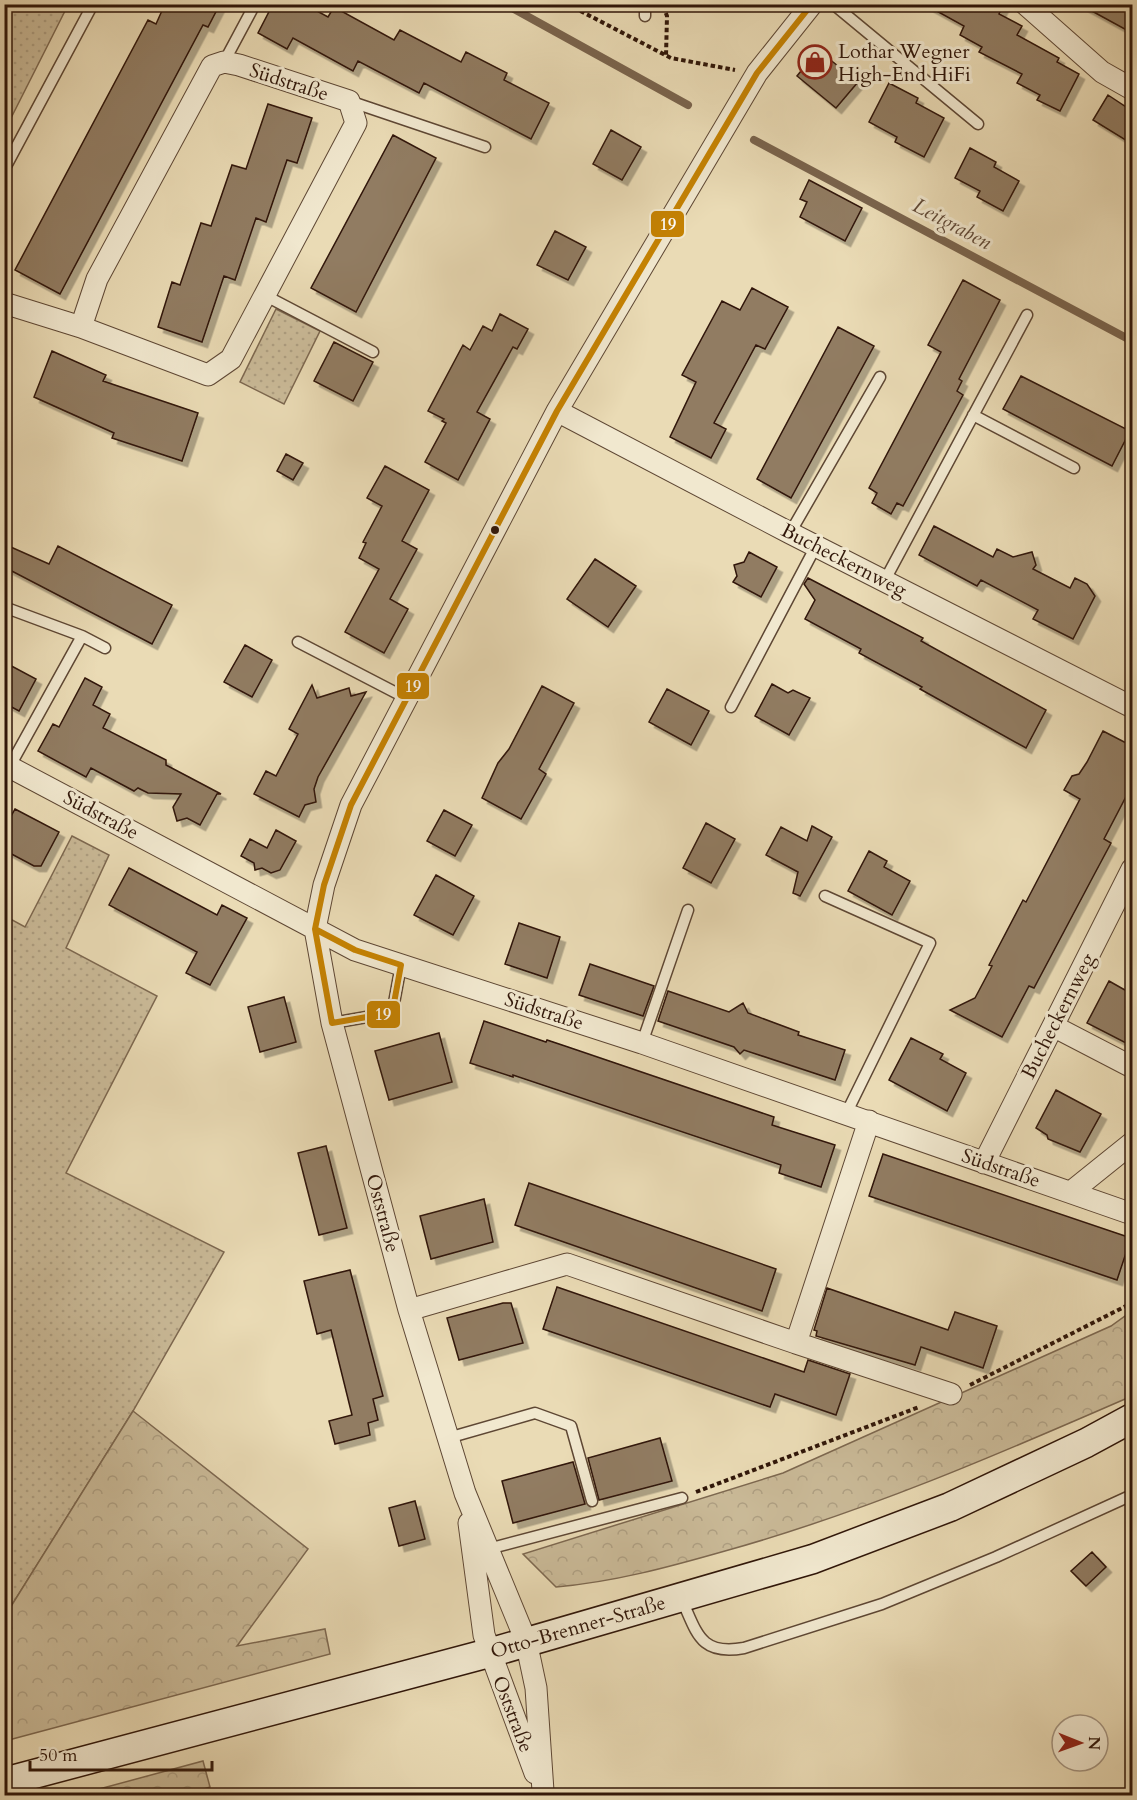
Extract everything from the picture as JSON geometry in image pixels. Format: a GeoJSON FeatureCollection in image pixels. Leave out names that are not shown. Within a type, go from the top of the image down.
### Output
{"type":"FeatureCollection","features":[{"type":"Feature","properties":{"kind":"main road","name":"Otto-Brenner-Straße"},"geometry":{"type":"LineString","coordinates":[[4,1782],[489,1653],[813,1558],[950,1507],[1086,1443],[1132,1418]]}},
{"type":"Feature","properties":{"kind":"street"},"geometry":{"type":"LineString","coordinates":[[315,929],[324,885],[351,805],[557,411],[757,73],[812,4]]}},
{"type":"Feature","properties":{"kind":"street"},"geometry":{"type":"LineString","coordinates":[[1024,4],[1102,72],[1132,89]]}},
{"type":"Feature","properties":{"kind":"street","name":"Südstraße"},"geometry":{"type":"LineString","coordinates":[[4,303],[81,327],[208,375],[231,359],[357,123],[349,101],[224,62],[212,66],[97,279],[81,327]]}},
{"type":"Feature","properties":{"kind":"street","name":"Bucheckernweg"},"geometry":{"type":"LineString","coordinates":[[557,411],[790,533],[1132,707]]}},
{"type":"Feature","properties":{"kind":"street","name":"Südstraße"},"geometry":{"type":"LineString","coordinates":[[7,765],[355,950],[642,1043],[1132,1214]]}},
{"type":"Feature","properties":{"kind":"street","name":"Bucheckernweg"},"geometry":{"type":"LineString","coordinates":[[984,1163],[1132,869]]}},
{"type":"Feature","properties":{"kind":"street","name":"Oststraße"},"geometry":{"type":"LineString","coordinates":[[315,929],[332,1023],[409,1310],[465,1493],[526,1641],[536,1688],[543,1793]]}},
{"type":"Feature","properties":{"kind":"street"},"geometry":{"type":"LineString","coordinates":[[1053,1026],[1132,1067]]}},
{"type":"Feature","properties":{"kind":"street"},"geometry":{"type":"LineString","coordinates":[[796,1343],[869,1121]]}},
{"type":"Feature","properties":{"kind":"street"},"geometry":{"type":"LineString","coordinates":[[1071,1192],[1132,1143]]}},
{"type":"Feature","properties":{"kind":"street"},"geometry":{"type":"LineString","coordinates":[[409,1310],[567,1264],[951,1394]]}},
{"type":"Feature","properties":{"kind":"street","name":"Oststraße"},"geometry":{"type":"LineString","coordinates":[[465,1493],[484,1635],[543,1793]]}},
{"type":"Feature","properties":{"kind":"lane"},"geometry":{"type":"LineString","coordinates":[[4,170],[93,4]]}},
{"type":"Feature","properties":{"kind":"lane"},"geometry":{"type":"LineString","coordinates":[[224,62],[255,4]]}},
{"type":"Feature","properties":{"kind":"lane"},"geometry":{"type":"LineString","coordinates":[[832,4],[978,124]]}},
{"type":"Feature","properties":{"kind":"lane"},"geometry":{"type":"LineString","coordinates":[[349,101],[485,147]]}},
{"type":"Feature","properties":{"kind":"lane"},"geometry":{"type":"LineString","coordinates":[[266,296],[373,352]]}},
{"type":"Feature","properties":{"kind":"lane"},"geometry":{"type":"LineString","coordinates":[[885,580],[1027,315]]}},
{"type":"Feature","properties":{"kind":"lane"},"geometry":{"type":"LineString","coordinates":[[790,533],[880,377]]}},
{"type":"Feature","properties":{"kind":"lane"},"geometry":{"type":"LineString","coordinates":[[973,415],[1074,468]]}},
{"type":"Feature","properties":{"kind":"lane"},"geometry":{"type":"LineString","coordinates":[[731,707],[816,546]]}},
{"type":"Feature","properties":{"kind":"lane"},"geometry":{"type":"LineString","coordinates":[[4,607],[82,636],[105,648]]}},
{"type":"Feature","properties":{"kind":"lane"},"geometry":{"type":"LineString","coordinates":[[7,765],[82,636]]}},
{"type":"Feature","properties":{"kind":"lane"},"geometry":{"type":"LineString","coordinates":[[298,642],[406,698]]}},
{"type":"Feature","properties":{"kind":"lane"},"geometry":{"type":"LineString","coordinates":[[825,896],[930,943],[846,1113]]}},
{"type":"Feature","properties":{"kind":"lane"},"geometry":{"type":"LineString","coordinates":[[642,1043],[688,910]]}},
{"type":"Feature","properties":{"kind":"lane"},"geometry":{"type":"LineString","coordinates":[[332,1023],[384,1014],[394,1003],[401,965]]}},
{"type":"Feature","properties":{"kind":"lane"},"geometry":{"type":"LineString","coordinates":[[448,1438],[535,1413],[572,1426],[592,1501]]}},
{"type":"Feature","properties":{"kind":"lane"},"geometry":{"type":"LineString","coordinates":[[681,1598],[700,1638],[712,1649],[728,1651],[744,1648],[882,1604],[996,1557],[1132,1495]]}},
{"type":"Feature","properties":{"kind":"lane"},"geometry":{"type":"LineString","coordinates":[[488,1549],[682,1498]]}},
{"type":"Feature","properties":{"kind":"path"},"geometry":{"type":"LineString","coordinates":[[567,4],[666,56],[757,73]]}},
{"type":"Feature","properties":{"kind":"path"},"geometry":{"type":"LineString","coordinates":[[663,4],[667,16],[666,56]]}},
{"type":"Feature","properties":{"kind":"green space"},"geometry":{"type":"Polygon","coordinates":[[[4,5],[68,5],[5,130],[4,5]]]}},
{"type":"Feature","properties":{"kind":"green space"},"geometry":{"type":"Polygon","coordinates":[[[276,309],[320,331],[284,404],[240,382],[276,309]]]}},
{"type":"Feature","properties":{"kind":"green space"},"geometry":{"type":"Polygon","coordinates":[[[72,836],[109,855],[66,948],[157,996],[66,1173],[224,1252],[133,1411],[5,1616],[5,916],[25,927],[72,836]]]}},
{"type":"Feature","properties":{"kind":"green space"},"geometry":{"type":"Polygon","coordinates":[[[1132,1311],[1132,1396],[931,1481],[777,1536],[662,1568],[599,1582],[556,1587],[523,1554],[783,1473],[1111,1326],[1132,1311]]]}},
{"type":"Feature","properties":{"kind":"green space"},"geometry":{"type":"Polygon","coordinates":[[[133,1411],[308,1549],[237,1646],[325,1629],[330,1654],[5,1741],[5,1616],[133,1411]]]}},
{"type":"Feature","properties":{"kind":"green space"},"geometry":{"type":"Polygon","coordinates":[[[203,1761],[210,1787],[186,1795],[77,1795],[203,1761]]]}},
{"type":"Feature","properties":{"kind":"building"},"geometry":{"type":"Polygon","coordinates":[[[165,4],[220,4],[208,27],[203,25],[60,294],[15,270],[148,20],[156,24],[165,4]]]}},
{"type":"Feature","properties":{"kind":"building"},"geometry":{"type":"Polygon","coordinates":[[[273,4],[304,4],[328,17],[334,7],[394,40],[400,30],[461,62],[466,52],[507,73],[504,80],[549,103],[531,139],[424,83],[419,93],[358,61],[353,71],[293,38],[287,49],[258,33],[273,4]]]}},
{"type":"Feature","properties":{"kind":"building"},"geometry":{"type":"Polygon","coordinates":[[[924,4],[1004,4],[999,14],[1022,26],[1017,35],[1059,58],[1057,62],[1079,74],[1060,111],[1037,100],[1040,95],[1017,83],[1022,74],[979,52],[982,47],[960,35],[964,26],[924,4]]]}},
{"type":"Feature","properties":{"kind":"building"},"geometry":{"type":"Polygon","coordinates":[[[1079,4],[1132,4],[1132,33],[1079,4]]]}},
{"type":"Feature","properties":{"kind":"building"},"geometry":{"type":"Polygon","coordinates":[[[818,50],[858,82],[836,108],[797,76],[818,50]]]}},
{"type":"Feature","properties":{"kind":"building"},"geometry":{"type":"Polygon","coordinates":[[[889,83],[918,98],[916,103],[944,118],[924,157],[895,142],[897,137],[869,122],[889,83]]]}},
{"type":"Feature","properties":{"kind":"building"},"geometry":{"type":"Polygon","coordinates":[[[1108,95],[1132,111],[1132,144],[1093,120],[1108,95]]]}},
{"type":"Feature","properties":{"kind":"building"},"geometry":{"type":"Polygon","coordinates":[[[268,104],[312,118],[297,163],[287,160],[266,222],[256,218],[235,280],[224,276],[202,342],[158,327],[172,282],[180,285],[201,223],[211,226],[232,165],[246,169],[268,104]]]}},
{"type":"Feature","properties":{"kind":"building"},"geometry":{"type":"Polygon","coordinates":[[[611,130],[641,147],[622,180],[593,164],[611,130]]]}},
{"type":"Feature","properties":{"kind":"building"},"geometry":{"type":"Polygon","coordinates":[[[393,135],[436,158],[356,312],[311,288],[393,135]]]}},
{"type":"Feature","properties":{"kind":"building"},"geometry":{"type":"Polygon","coordinates":[[[970,148],[996,162],[994,167],[1019,181],[1003,211],[977,197],[980,191],[955,178],[970,148]]]}},
{"type":"Feature","properties":{"kind":"building"},"geometry":{"type":"Polygon","coordinates":[[[809,180],[862,208],[845,241],[800,217],[807,202],[800,199],[809,180]]]}},
{"type":"Feature","properties":{"kind":"building"},"geometry":{"type":"Polygon","coordinates":[[[555,231],[586,247],[568,280],[537,265],[555,231]]]}},
{"type":"Feature","properties":{"kind":"building"},"geometry":{"type":"Polygon","coordinates":[[[963,280],[1000,300],[959,379],[962,381],[957,391],[963,395],[903,506],[897,503],[891,514],[872,503],[877,493],[869,488],[941,352],[928,345],[963,280]]]}},
{"type":"Feature","properties":{"kind":"building"},"geometry":{"type":"Polygon","coordinates":[[[752,288],[788,307],[765,349],[756,345],[714,423],[726,429],[711,458],[670,437],[696,382],[682,375],[722,301],[740,310],[752,288]]]}},
{"type":"Feature","properties":{"kind":"building"},"geometry":{"type":"Polygon","coordinates":[[[500,314],[528,329],[517,349],[513,347],[477,412],[490,419],[458,480],[425,462],[446,423],[442,421],[444,419],[428,411],[463,345],[470,350],[483,326],[492,331],[500,314]]]}},
{"type":"Feature","properties":{"kind":"building"},"geometry":{"type":"Polygon","coordinates":[[[838,327],[874,346],[791,498],[757,479],[838,327]]]}},
{"type":"Feature","properties":{"kind":"building"},"geometry":{"type":"Polygon","coordinates":[[[334,342],[373,362],[353,401],[314,381],[334,342]]]}},
{"type":"Feature","properties":{"kind":"building"},"geometry":{"type":"Polygon","coordinates":[[[52,351],[106,375],[103,381],[198,413],[182,461],[112,438],[114,433],[34,397],[52,351]]]}},
{"type":"Feature","properties":{"kind":"building"},"geometry":{"type":"Polygon","coordinates":[[[1021,376],[1130,431],[1112,466],[1003,409],[1021,376]]]}},
{"type":"Feature","properties":{"kind":"building"},"geometry":{"type":"Polygon","coordinates":[[[286,454],[303,463],[293,480],[277,471],[286,454]]]}},
{"type":"Feature","properties":{"kind":"building"},"geometry":{"type":"Polygon","coordinates":[[[385,466],[429,490],[402,541],[417,549],[390,599],[408,609],[384,653],[345,632],[379,569],[359,558],[366,543],[363,542],[382,506],[367,498],[385,466]]]}},
{"type":"Feature","properties":{"kind":"building"},"geometry":{"type":"Polygon","coordinates":[[[934,526],[993,557],[997,549],[1013,557],[1032,552],[1036,565],[1033,569],[1070,588],[1075,578],[1087,584],[1095,596],[1073,639],[1033,619],[1038,610],[981,580],[977,586],[919,555],[934,526]]]}},
{"type":"Feature","properties":{"kind":"building"},"geometry":{"type":"Polygon","coordinates":[[[4,544],[49,564],[58,546],[172,605],[152,644],[4,567],[4,544]]]}},
{"type":"Feature","properties":{"kind":"building"},"geometry":{"type":"Polygon","coordinates":[[[749,552],[777,567],[761,597],[733,582],[737,576],[734,565],[744,562],[749,552]]]}},
{"type":"Feature","properties":{"kind":"building"},"geometry":{"type":"Polygon","coordinates":[[[595,559],[636,586],[608,627],[567,599],[595,559]]]}},
{"type":"Feature","properties":{"kind":"building"},"geometry":{"type":"Polygon","coordinates":[[[808,578],[923,638],[921,641],[1046,710],[1026,748],[920,689],[922,687],[859,653],[861,649],[805,619],[815,600],[804,584],[808,578]]]}},
{"type":"Feature","properties":{"kind":"building"},"geometry":{"type":"Polygon","coordinates":[[[245,645],[272,660],[252,697],[224,682],[245,645]]]}},
{"type":"Feature","properties":{"kind":"building"},"geometry":{"type":"Polygon","coordinates":[[[4,662],[36,679],[19,711],[4,703],[4,662]]]}},
{"type":"Feature","properties":{"kind":"building"},"geometry":{"type":"Polygon","coordinates":[[[85,678],[102,687],[93,705],[110,714],[103,728],[166,760],[166,765],[221,794],[217,794],[200,825],[187,818],[177,821],[173,807],[181,794],[148,793],[138,788],[134,791],[91,768],[86,777],[38,751],[53,724],[59,727],[85,678]]]}},
{"type":"Feature","properties":{"kind":"building"},"geometry":{"type":"Polygon","coordinates":[[[772,684],[788,693],[793,690],[810,698],[789,735],[755,716],[772,684]]]}},
{"type":"Feature","properties":{"kind":"building"},"geometry":{"type":"Polygon","coordinates":[[[312,685],[317,698],[349,688],[351,696],[366,692],[318,777],[314,789],[316,802],[305,805],[299,817],[254,794],[266,771],[276,776],[298,734],[289,729],[312,685]]]}},
{"type":"Feature","properties":{"kind":"building"},"geometry":{"type":"Polygon","coordinates":[[[542,686],[574,703],[539,769],[546,774],[521,819],[482,798],[498,763],[509,749],[542,686]]]}},
{"type":"Feature","properties":{"kind":"building"},"geometry":{"type":"Polygon","coordinates":[[[667,689],[709,711],[691,745],[649,722],[667,689]]]}},
{"type":"Feature","properties":{"kind":"building"},"geometry":{"type":"Polygon","coordinates":[[[1103,731],[1132,746],[1132,785],[1104,839],[1111,843],[1034,988],[1029,986],[1002,1037],[950,1010],[975,998],[992,966],[989,965],[1023,900],[1026,902],[1080,799],[1064,790],[1072,776],[1079,774],[1087,762],[1103,731]]]}},
{"type":"Feature","properties":{"kind":"building"},"geometry":{"type":"Polygon","coordinates":[[[15,809],[59,832],[41,866],[34,866],[4,850],[4,829],[15,809]]]}},
{"type":"Feature","properties":{"kind":"building"},"geometry":{"type":"Polygon","coordinates":[[[444,810],[472,825],[455,856],[427,841],[444,810]]]}},
{"type":"Feature","properties":{"kind":"building"},"geometry":{"type":"Polygon","coordinates":[[[706,823],[735,839],[711,883],[683,868],[706,823]]]}},
{"type":"Feature","properties":{"kind":"building"},"geometry":{"type":"Polygon","coordinates":[[[812,826],[832,837],[800,896],[793,893],[798,872],[766,855],[781,827],[807,841],[812,826]]]}},
{"type":"Feature","properties":{"kind":"building"},"geometry":{"type":"Polygon","coordinates":[[[276,830],[296,841],[280,870],[271,873],[262,868],[255,870],[254,863],[241,856],[250,839],[267,848],[276,830]]]}},
{"type":"Feature","properties":{"kind":"building"},"geometry":{"type":"Polygon","coordinates":[[[869,851],[887,861],[884,867],[910,881],[892,915],[848,891],[869,851]]]}},
{"type":"Feature","properties":{"kind":"building"},"geometry":{"type":"Polygon","coordinates":[[[129,868],[217,915],[222,905],[247,918],[210,985],[186,973],[197,952],[109,905],[129,868]]]}},
{"type":"Feature","properties":{"kind":"building"},"geometry":{"type":"Polygon","coordinates":[[[436,875],[474,896],[453,935],[414,915],[436,875]]]}},
{"type":"Feature","properties":{"kind":"building"},"geometry":{"type":"Polygon","coordinates":[[[519,923],[560,937],[547,978],[505,964],[519,923]]]}},
{"type":"Feature","properties":{"kind":"building"},"geometry":{"type":"Polygon","coordinates":[[[590,964],[654,986],[643,1016],[579,995],[590,964]]]}},
{"type":"Feature","properties":{"kind":"building"},"geometry":{"type":"Polygon","coordinates":[[[1109,981],[1132,994],[1132,1030],[1126,1043],[1087,1023],[1109,981]]]}},
{"type":"Feature","properties":{"kind":"building"},"geometry":{"type":"Polygon","coordinates":[[[668,991],[729,1012],[743,1003],[748,1013],[799,1032],[798,1035],[845,1050],[835,1080],[744,1050],[740,1054],[734,1047],[658,1021],[668,991]]]}},
{"type":"Feature","properties":{"kind":"building"},"geometry":{"type":"Polygon","coordinates":[[[284,997],[296,1042],[260,1052],[248,1007],[284,997]]]}},
{"type":"Feature","properties":{"kind":"building"},"geometry":{"type":"Polygon","coordinates":[[[484,1021],[774,1117],[772,1125],[835,1145],[821,1187],[779,1173],[781,1165],[513,1075],[513,1077],[470,1063],[484,1021]]]}},
{"type":"Feature","properties":{"kind":"building"},"geometry":{"type":"Polygon","coordinates":[[[439,1033],[452,1082],[389,1100],[375,1051],[439,1033]]]}},
{"type":"Feature","properties":{"kind":"building"},"geometry":{"type":"Polygon","coordinates":[[[911,1038],[943,1054],[940,1059],[966,1073],[947,1111],[889,1080],[911,1038]]]}},
{"type":"Feature","properties":{"kind":"building"},"geometry":{"type":"Polygon","coordinates":[[[1056,1090],[1101,1114],[1080,1152],[1048,1139],[1047,1135],[1036,1128],[1056,1090]]]}},
{"type":"Feature","properties":{"kind":"building"},"geometry":{"type":"Polygon","coordinates":[[[326,1146],[347,1228],[319,1235],[298,1153],[326,1146]]]}},
{"type":"Feature","properties":{"kind":"building"},"geometry":{"type":"Polygon","coordinates":[[[883,1154],[1131,1238],[1117,1280],[869,1196],[883,1154]]]}},
{"type":"Feature","properties":{"kind":"building"},"geometry":{"type":"Polygon","coordinates":[[[529,1183],[776,1269],[762,1311],[515,1225],[529,1183]]]}},
{"type":"Feature","properties":{"kind":"building"},"geometry":{"type":"Polygon","coordinates":[[[484,1199],[493,1242],[431,1259],[420,1216],[484,1199]]]}},
{"type":"Feature","properties":{"kind":"building"},"geometry":{"type":"Polygon","coordinates":[[[350,1270],[383,1396],[373,1399],[378,1420],[368,1423],[370,1435],[335,1444],[329,1421],[352,1415],[331,1330],[317,1334],[304,1281],[350,1270]]]}},
{"type":"Feature","properties":{"kind":"building"},"geometry":{"type":"Polygon","coordinates":[[[557,1287],[804,1372],[808,1360],[850,1374],[836,1415],[775,1394],[770,1407],[543,1329],[557,1287]]]}},
{"type":"Feature","properties":{"kind":"building"},"geometry":{"type":"Polygon","coordinates":[[[827,1288],[948,1330],[955,1312],[997,1326],[983,1368],[921,1347],[915,1365],[816,1336],[817,1331],[814,1330],[827,1288]]]}},
{"type":"Feature","properties":{"kind":"building"},"geometry":{"type":"Polygon","coordinates":[[[503,1303],[511,1303],[523,1343],[459,1360],[447,1318],[503,1303]]]}},
{"type":"Feature","properties":{"kind":"building"},"geometry":{"type":"Polygon","coordinates":[[[660,1438],[672,1481],[599,1500],[588,1458],[660,1438]]]}},
{"type":"Feature","properties":{"kind":"building"},"geometry":{"type":"Polygon","coordinates":[[[573,1462],[585,1504],[513,1523],[502,1481],[573,1462]]]}},
{"type":"Feature","properties":{"kind":"building"},"geometry":{"type":"Polygon","coordinates":[[[415,1501],[425,1539],[399,1546],[389,1508],[415,1501]]]}},
{"type":"Feature","properties":{"kind":"building"},"geometry":{"type":"Polygon","coordinates":[[[1092,1552],[1106,1567],[1086,1586],[1071,1571],[1092,1552]]]}},
{"type":"Feature","properties":{"kind":"waterway","name":"Leitgraben"},"geometry":{"type":"LineString","coordinates":[[505,4],[688,105]]}},
{"type":"Feature","properties":{"kind":"waterway","name":"Leitgraben"},"geometry":{"type":"LineString","coordinates":[[754,140],[1132,341]]}},
{"type":"Feature","properties":{"kind":"transit line","name":"19"},"geometry":{"type":"LineString","coordinates":[[315,929],[324,885],[351,805],[557,411],[757,73],[812,4]]}},
{"type":"Feature","properties":{"kind":"transit line","name":"19"},"geometry":{"type":"LineString","coordinates":[[315,929],[355,950],[401,965],[394,1003],[384,1014],[332,1023],[315,929]]}},
{"type":"Feature","properties":{"kind":"place","name":"Lothar Wegner High-End HiFi"},"geometry":{"type":"Point","coordinates":[815,62]}}]}
